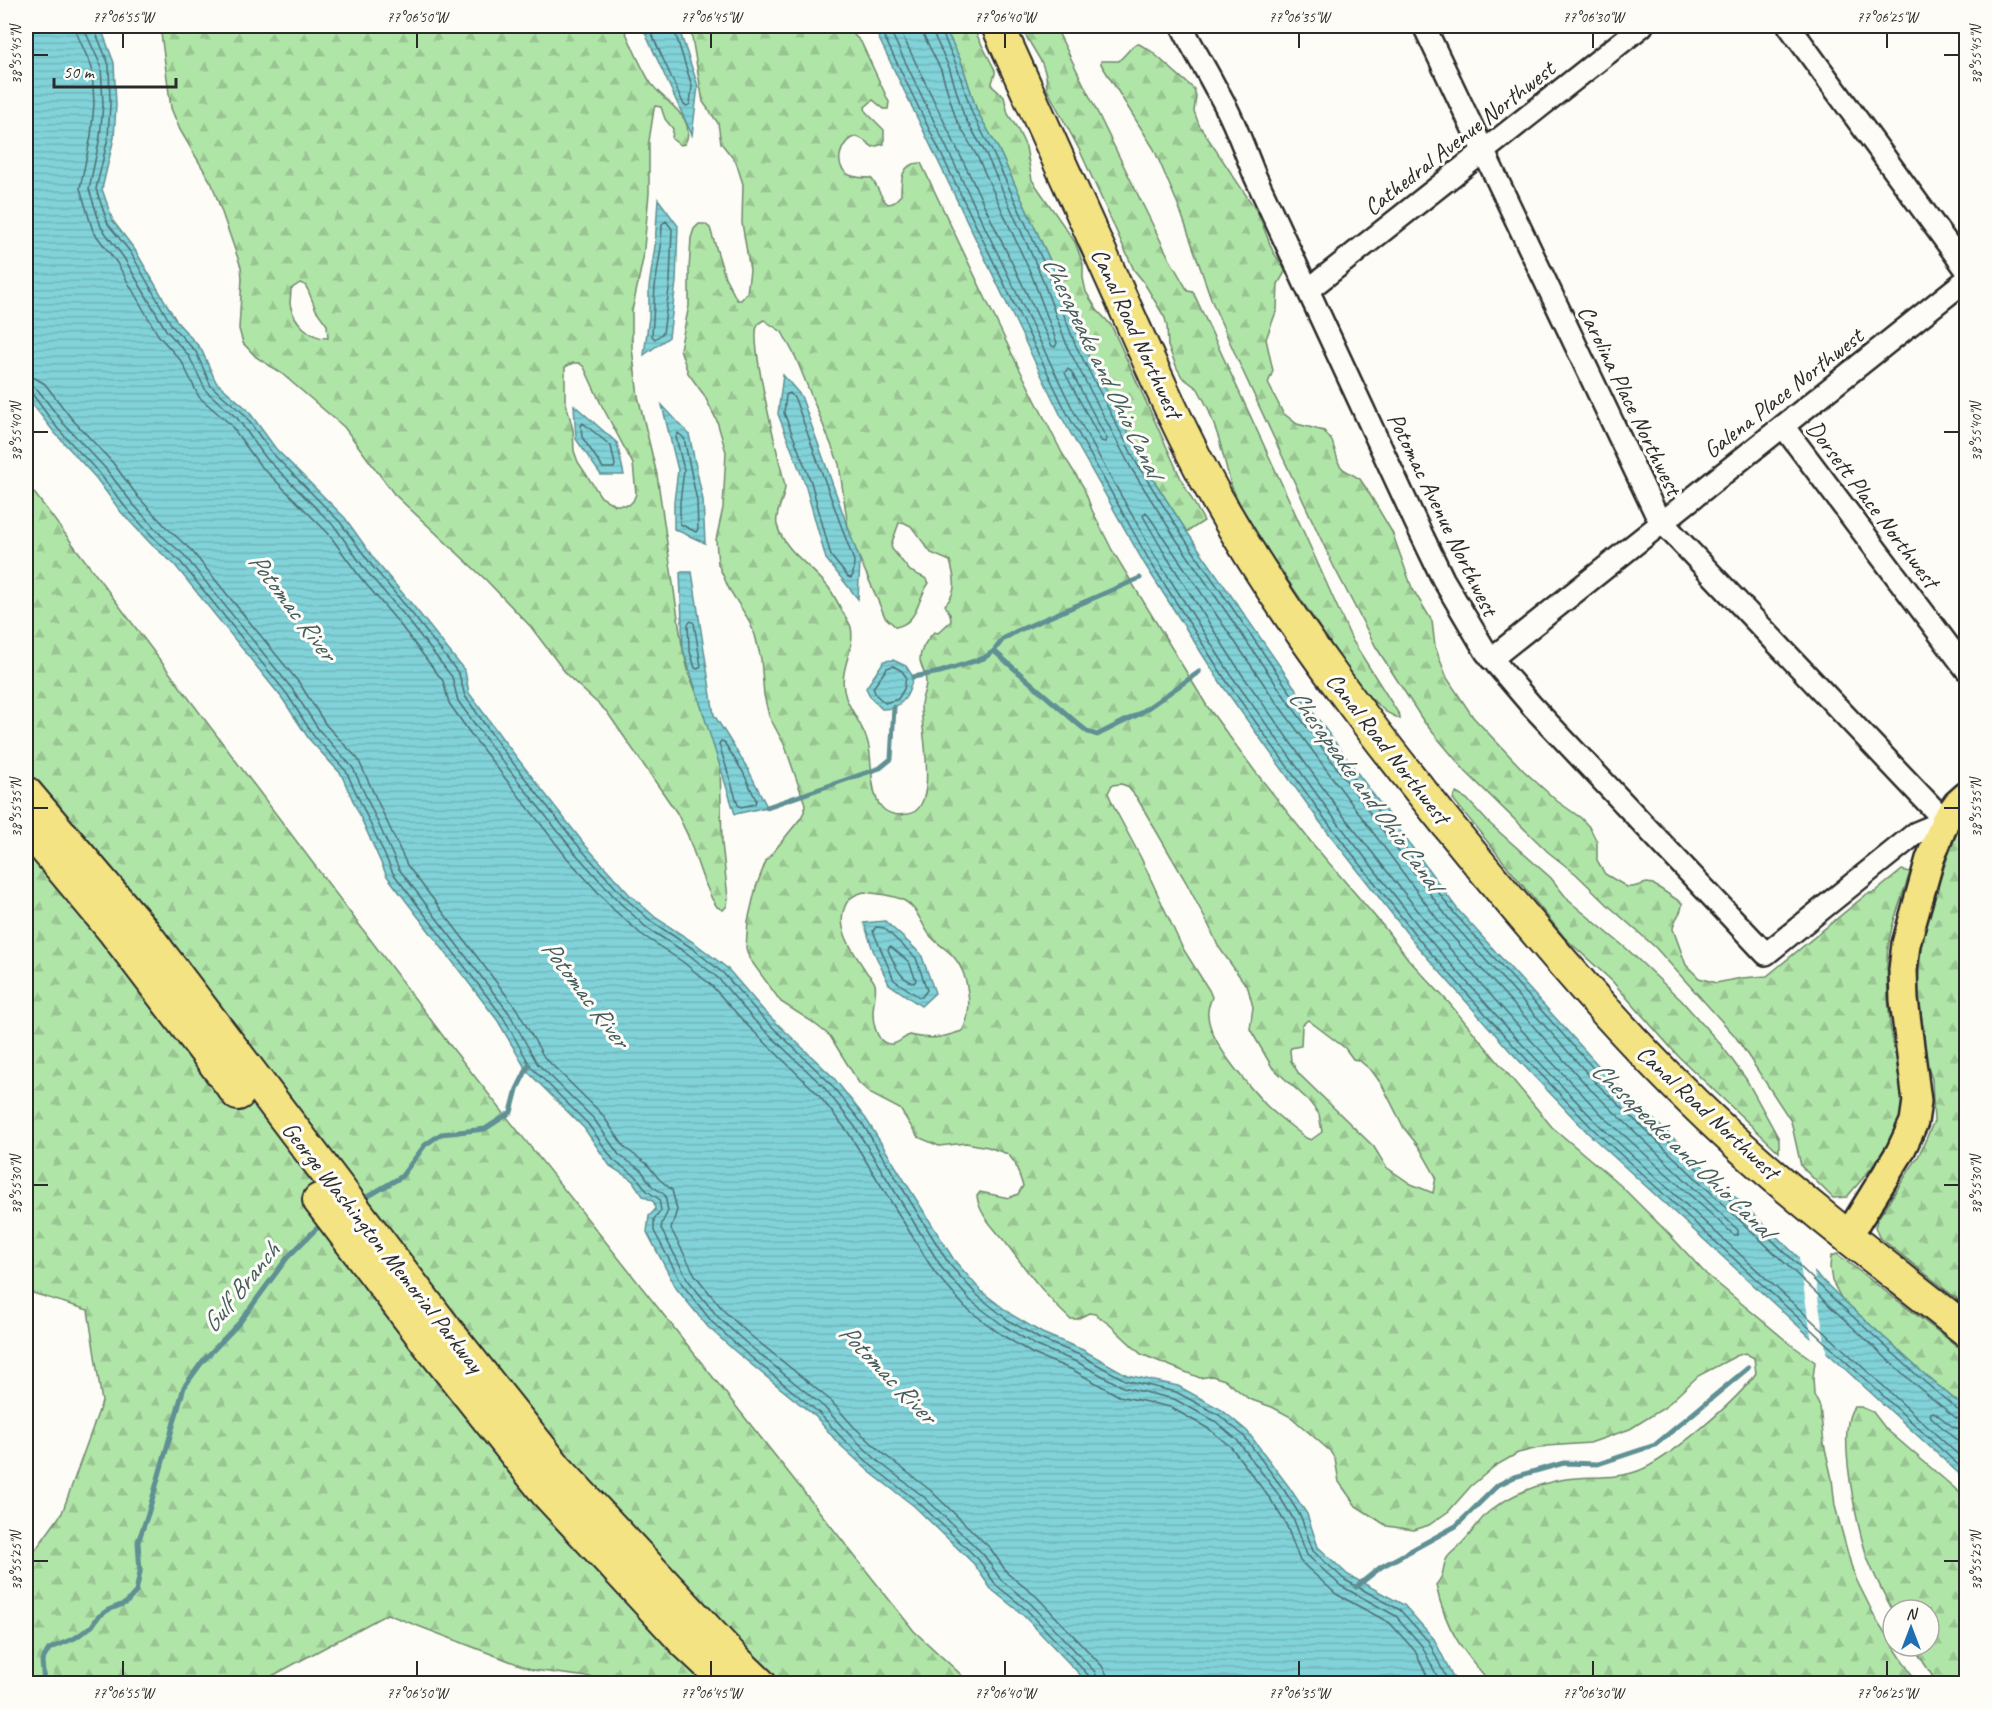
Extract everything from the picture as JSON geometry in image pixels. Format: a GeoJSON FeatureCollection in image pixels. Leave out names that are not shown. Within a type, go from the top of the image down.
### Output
{"type":"FeatureCollection","features":[{"type":"Feature","properties":{"kind":"highway","name":"Canal Road Northwest"},"geometry":{"type":"LineString","coordinates":[[998,26],[1192,452],[1233,526],[1320,659],[1374,732],[1463,843],[1631,1038],[1673,1083],[1740,1147],[1966,1330]]}},
{"type":"Feature","properties":{"kind":"highway","name":"George Washington Memorial Parkway"},"geometry":{"type":"LineString","coordinates":[[26,793],[140,926],[246,1086]]}},
{"type":"Feature","properties":{"kind":"highway","name":"George Washington Memorial Parkway"},"geometry":{"type":"LineString","coordinates":[[26,826],[246,1086],[437,1337],[546,1492],[686,1643],[729,1683]]}},
{"type":"Feature","properties":{"kind":"highway","name":"George Washington Memorial Parkway"},"geometry":{"type":"LineString","coordinates":[[437,1337],[736,1661],[760,1683]]}},
{"type":"Feature","properties":{"kind":"main road"},"geometry":{"type":"LineString","coordinates":[[1848,1236],[1905,1143],[1916,1112],[1916,1078],[1904,1000],[1904,956],[1930,859],[1945,821],[1966,796]]}},
{"type":"Feature","properties":{"kind":"street","name":"Potomac Avenue Northwest"},"geometry":{"type":"LineString","coordinates":[[1182,26],[1196,57],[1215,87],[1241,138],[1255,176],[1308,290],[1439,570],[1472,632],[1491,659],[1532,706],[1766,954],[1916,833],[1945,821]]}},
{"type":"Feature","properties":{"kind":"street","name":"Carolina Place Northwest"},"geometry":{"type":"LineString","coordinates":[[1424,26],[1648,502],[1662,522],[1945,821]]}},
{"type":"Feature","properties":{"kind":"street","name":"Cathedral Avenue Northwest"},"geometry":{"type":"LineString","coordinates":[[1308,290],[1642,26]]}},
{"type":"Feature","properties":{"kind":"street"},"geometry":{"type":"LineString","coordinates":[[1789,26],[1966,269]]}},
{"type":"Feature","properties":{"kind":"street","name":"Galena Place Northwest"},"geometry":{"type":"LineString","coordinates":[[1491,659],[1966,280]]}},
{"type":"Feature","properties":{"kind":"street","name":"Dorsett Place Northwest"},"geometry":{"type":"LineString","coordinates":[[1783,426],[1966,669]]}},
{"type":"Feature","properties":{"kind":"green space"},"geometry":{"type":"Polygon","coordinates":[[[160,26],[623,26],[654,88],[676,109],[687,125],[688,134],[685,144],[680,145],[672,139],[673,129],[665,119],[661,107],[655,106],[649,141],[649,193],[643,259],[632,311],[632,348],[638,396],[657,475],[682,645],[689,674],[720,764],[722,843],[728,898],[727,906],[723,910],[717,907],[712,899],[677,813],[607,712],[568,676],[531,627],[486,580],[394,494],[344,427],[281,373],[256,357],[243,343],[239,329],[241,267],[212,184],[180,130],[171,108],[160,26]],[[300,283],[291,289],[290,304],[295,317],[303,328],[315,336],[328,338],[327,325],[316,310],[305,285],[300,283]],[[579,363],[565,367],[565,399],[578,462],[601,497],[615,505],[629,505],[636,494],[633,464],[584,367],[579,363]]]}},
{"type":"Feature","properties":{"kind":"green space"},"geometry":{"type":"Polygon","coordinates":[[[690,26],[849,26],[849,30],[861,42],[889,102],[888,109],[884,109],[873,100],[865,107],[866,112],[884,130],[884,144],[873,147],[860,138],[851,138],[840,154],[841,167],[852,176],[871,178],[888,204],[893,203],[901,195],[902,178],[906,169],[921,163],[1013,356],[1062,453],[1083,486],[1112,550],[1207,706],[1311,842],[1552,1127],[1618,1183],[1706,1274],[1815,1362],[1814,1395],[1820,1407],[1835,1506],[1851,1565],[1881,1627],[1881,1658],[1901,1658],[1917,1683],[1491,1683],[1463,1649],[1444,1614],[1436,1585],[1447,1558],[1487,1514],[1517,1494],[1536,1486],[1566,1479],[1630,1474],[1667,1455],[1735,1398],[1756,1373],[1754,1358],[1745,1353],[1698,1376],[1664,1408],[1630,1429],[1590,1443],[1547,1446],[1518,1453],[1495,1466],[1471,1486],[1449,1511],[1429,1525],[1414,1530],[1387,1526],[1356,1506],[1339,1482],[1335,1459],[1330,1451],[1291,1417],[1249,1399],[1225,1380],[1212,1376],[1200,1378],[1141,1354],[1095,1314],[1089,1313],[1077,1319],[1070,1319],[1029,1273],[988,1221],[978,1203],[977,1196],[980,1192],[1009,1198],[1018,1194],[1023,1186],[1015,1163],[1008,1154],[966,1143],[939,1146],[918,1137],[900,1109],[871,1094],[859,1083],[830,1036],[781,1002],[749,958],[746,948],[748,921],[756,887],[766,861],[800,819],[805,804],[785,746],[769,716],[764,695],[761,659],[755,635],[718,564],[716,540],[723,508],[726,452],[717,421],[704,395],[688,373],[680,349],[689,306],[691,238],[694,229],[699,224],[705,224],[710,228],[725,277],[737,300],[741,300],[747,293],[750,270],[742,223],[743,184],[736,162],[721,143],[718,123],[703,102],[690,26]],[[764,320],[757,326],[758,356],[785,486],[777,516],[777,525],[792,551],[829,588],[851,627],[851,645],[843,679],[844,688],[846,698],[868,743],[874,791],[884,810],[894,814],[908,814],[918,809],[924,798],[926,783],[921,704],[926,682],[920,656],[924,645],[934,632],[938,633],[951,621],[945,605],[954,590],[950,561],[931,553],[911,526],[903,522],[899,523],[891,545],[892,549],[910,571],[925,578],[929,583],[909,621],[896,627],[885,617],[849,534],[839,464],[796,358],[782,332],[764,320]],[[1112,785],[1108,793],[1182,947],[1209,990],[1212,997],[1208,1012],[1215,1038],[1230,1062],[1266,1105],[1311,1140],[1322,1132],[1319,1114],[1308,1100],[1272,1067],[1250,1029],[1253,1007],[1248,988],[1218,946],[1186,882],[1137,798],[1127,786],[1112,785]],[[864,892],[851,898],[842,917],[845,934],[853,951],[875,984],[873,1017],[880,1038],[883,1042],[893,1044],[909,1035],[936,1038],[962,1031],[966,1023],[969,1003],[966,982],[958,963],[931,937],[909,904],[895,897],[864,892]],[[1308,1020],[1302,1025],[1301,1046],[1290,1050],[1291,1061],[1299,1074],[1374,1147],[1386,1167],[1411,1184],[1433,1193],[1436,1177],[1419,1147],[1404,1128],[1382,1085],[1372,1071],[1360,1061],[1353,1059],[1345,1048],[1308,1020]]]}},
{"type":"Feature","properties":{"kind":"green space"},"geometry":{"type":"Polygon","coordinates":[[[944,26],[972,26],[995,70],[992,86],[1004,97],[1008,114],[1026,147],[1032,180],[1075,242],[1083,264],[1086,292],[1097,310],[1111,325],[1183,483],[1204,521],[1187,532],[1142,462],[1081,342],[1053,267],[998,148],[977,111],[961,61],[944,26]]]}},
{"type":"Feature","properties":{"kind":"green space"},"geometry":{"type":"Polygon","coordinates":[[[1020,26],[1055,26],[1169,258],[1188,291],[1193,292],[1352,640],[1400,719],[1386,712],[1362,690],[1248,521],[1231,485],[1208,408],[1198,389],[1182,377],[1177,368],[1168,346],[1165,318],[1134,270],[1080,151],[1047,89],[1042,63],[1020,26]]]}},
{"type":"Feature","properties":{"kind":"green space"},"geometry":{"type":"Polygon","coordinates":[[[1139,44],[1151,51],[1194,89],[1196,96],[1194,111],[1199,125],[1258,213],[1273,252],[1284,267],[1285,272],[1278,284],[1277,309],[1266,339],[1273,371],[1268,383],[1283,413],[1297,424],[1324,431],[1332,441],[1339,464],[1360,479],[1366,488],[1392,532],[1412,588],[1432,621],[1435,647],[1447,678],[1473,717],[1524,771],[1590,828],[1597,842],[1597,860],[1605,874],[1627,887],[1653,884],[1682,903],[1673,929],[1686,965],[1699,978],[1716,983],[1767,976],[1867,894],[1875,892],[1902,870],[1910,872],[1892,927],[1887,961],[1889,1017],[1901,1090],[1901,1115],[1888,1145],[1847,1197],[1833,1198],[1801,1166],[1791,1121],[1735,1036],[1655,947],[1576,874],[1548,852],[1466,772],[1424,722],[1376,647],[1333,565],[1240,365],[1213,304],[1179,207],[1154,149],[1101,64],[1101,61],[1119,61],[1134,45],[1139,44]]]}},
{"type":"Feature","properties":{"kind":"green space"},"geometry":{"type":"Polygon","coordinates":[[[26,482],[449,1044],[914,1631],[970,1683],[635,1683],[533,1670],[387,1614],[259,1683],[26,1683],[26,1563],[62,1513],[102,1402],[88,1310],[26,1291],[26,482]]]}},
{"type":"Feature","properties":{"kind":"green space"},"geometry":{"type":"Polygon","coordinates":[[[1456,793],[1467,799],[1488,822],[1551,878],[1569,901],[1627,949],[1681,1000],[1722,1046],[1746,1079],[1779,1139],[1779,1152],[1679,1057],[1612,981],[1565,938],[1453,799],[1456,793]]]}},
{"type":"Feature","properties":{"kind":"green space"},"geometry":{"type":"Polygon","coordinates":[[[1966,820],[1966,1306],[1879,1237],[1875,1227],[1877,1220],[1918,1157],[1934,1121],[1932,1079],[1927,1065],[1918,985],[1921,947],[1943,870],[1956,835],[1966,820]]]}},
{"type":"Feature","properties":{"kind":"green space"},"geometry":{"type":"Polygon","coordinates":[[[1837,1254],[1966,1353],[1966,1409],[1841,1298],[1832,1281],[1830,1268],[1831,1256],[1837,1254]]]}},
{"type":"Feature","properties":{"kind":"green space"},"geometry":{"type":"Polygon","coordinates":[[[1854,1407],[1873,1412],[1886,1429],[1966,1498],[1966,1683],[1939,1683],[1921,1658],[1941,1658],[1941,1598],[1886,1598],[1879,1585],[1867,1557],[1854,1503],[1847,1457],[1849,1419],[1854,1407]]]}},
{"type":"Feature","properties":{"kind":"water","name":"Potomac River"},"geometry":{"type":"Polygon","coordinates":[[[26,26],[97,26],[102,31],[114,63],[116,105],[114,138],[102,189],[113,221],[135,250],[177,322],[201,349],[216,382],[247,409],[276,449],[345,518],[377,563],[465,671],[469,693],[585,845],[629,894],[656,918],[727,968],[764,1011],[833,1077],[866,1119],[954,1260],[981,1291],[1012,1315],[1042,1333],[1083,1350],[1127,1375],[1178,1386],[1222,1410],[1247,1431],[1289,1487],[1307,1514],[1318,1547],[1348,1575],[1404,1605],[1434,1639],[1456,1683],[1088,1683],[1022,1614],[991,1589],[974,1564],[914,1506],[871,1473],[838,1443],[816,1417],[708,1327],[676,1288],[647,1232],[649,1216],[655,1210],[654,1202],[643,1196],[632,1180],[610,1166],[584,1128],[527,1071],[498,1021],[387,876],[341,774],[309,739],[282,698],[174,564],[152,545],[121,512],[96,478],[54,432],[26,396],[26,26]]]}},
{"type":"Feature","properties":{"kind":"water"},"geometry":{"type":"Polygon","coordinates":[[[642,26],[678,26],[698,86],[692,135],[642,26]]]}},
{"type":"Feature","properties":{"kind":"water","name":"Chesapeake and Ohio Canal"},"geometry":{"type":"Polygon","coordinates":[[[873,26],[944,26],[961,61],[977,111],[998,148],[1053,267],[1081,342],[1142,462],[1187,532],[1293,685],[1458,910],[1606,1074],[1841,1298],[1966,1409],[1966,1480],[1588,1133],[1510,1051],[1417,946],[1320,822],[1222,685],[1144,563],[1061,416],[873,26]]]}},
{"type":"Feature","properties":{"kind":"water"},"geometry":{"type":"Polygon","coordinates":[[[658,199],[678,226],[676,282],[669,337],[644,355],[649,317],[649,287],[658,199]]]}},
{"type":"Feature","properties":{"kind":"water"},"geometry":{"type":"Polygon","coordinates":[[[783,375],[801,396],[860,561],[858,599],[826,559],[805,484],[778,414],[783,375]]]}},
{"type":"Feature","properties":{"kind":"water"},"geometry":{"type":"Polygon","coordinates":[[[574,405],[617,443],[624,475],[601,475],[576,439],[574,405]]]}},
{"type":"Feature","properties":{"kind":"water"},"geometry":{"type":"Polygon","coordinates":[[[662,405],[689,434],[703,500],[705,543],[674,529],[674,502],[678,470],[662,405]]]}},
{"type":"Feature","properties":{"kind":"water"},"geometry":{"type":"Polygon","coordinates":[[[680,572],[692,572],[714,715],[748,769],[767,807],[735,814],[683,649],[680,572]]]}},
{"type":"Feature","properties":{"kind":"water"},"geometry":{"type":"Polygon","coordinates":[[[893,660],[906,666],[913,677],[904,700],[895,707],[882,709],[871,698],[866,688],[884,661],[893,660]]]}},
{"type":"Feature","properties":{"kind":"water"},"geometry":{"type":"Polygon","coordinates":[[[885,921],[921,954],[935,993],[921,1006],[889,984],[873,950],[864,923],[885,921]]]}},
{"type":"Feature","properties":{"kind":"pier"},"geometry":{"type":"Polygon","coordinates":[[[1798,1252],[1813,1266],[1827,1356],[1812,1342],[1798,1252]]]}},
{"type":"Feature","properties":{"kind":"waterway"},"geometry":{"type":"LineString","coordinates":[[913,677],[940,672],[984,658],[994,651],[1003,639],[1017,631],[1140,578]]}},
{"type":"Feature","properties":{"kind":"waterway"},"geometry":{"type":"LineString","coordinates":[[994,651],[1078,724],[1088,732],[1097,735],[1139,714],[1199,672]]}},
{"type":"Feature","properties":{"kind":"waterway"},"geometry":{"type":"LineString","coordinates":[[767,807],[880,768],[891,759],[894,707]]}},
{"type":"Feature","properties":{"kind":"waterway","name":"Gulf Branch"},"geometry":{"type":"LineString","coordinates":[[360,1201],[401,1177],[425,1145],[441,1134],[485,1129],[511,1112],[517,1089],[529,1065]]}},
{"type":"Feature","properties":{"kind":"waterway","name":"Gulf Branch"},"geometry":{"type":"LineString","coordinates":[[44,1684],[42,1661],[49,1649],[75,1638],[92,1626],[98,1617],[126,1603],[136,1592],[140,1572],[138,1542],[184,1387],[202,1362],[240,1322],[287,1258],[324,1224]]}},
{"type":"Feature","properties":{"kind":"waterway"},"geometry":{"type":"LineString","coordinates":[[1356,1587],[1381,1567],[1456,1526],[1498,1485],[1514,1477],[1564,1463],[1598,1464],[1655,1445],[1748,1368]]}}]}
